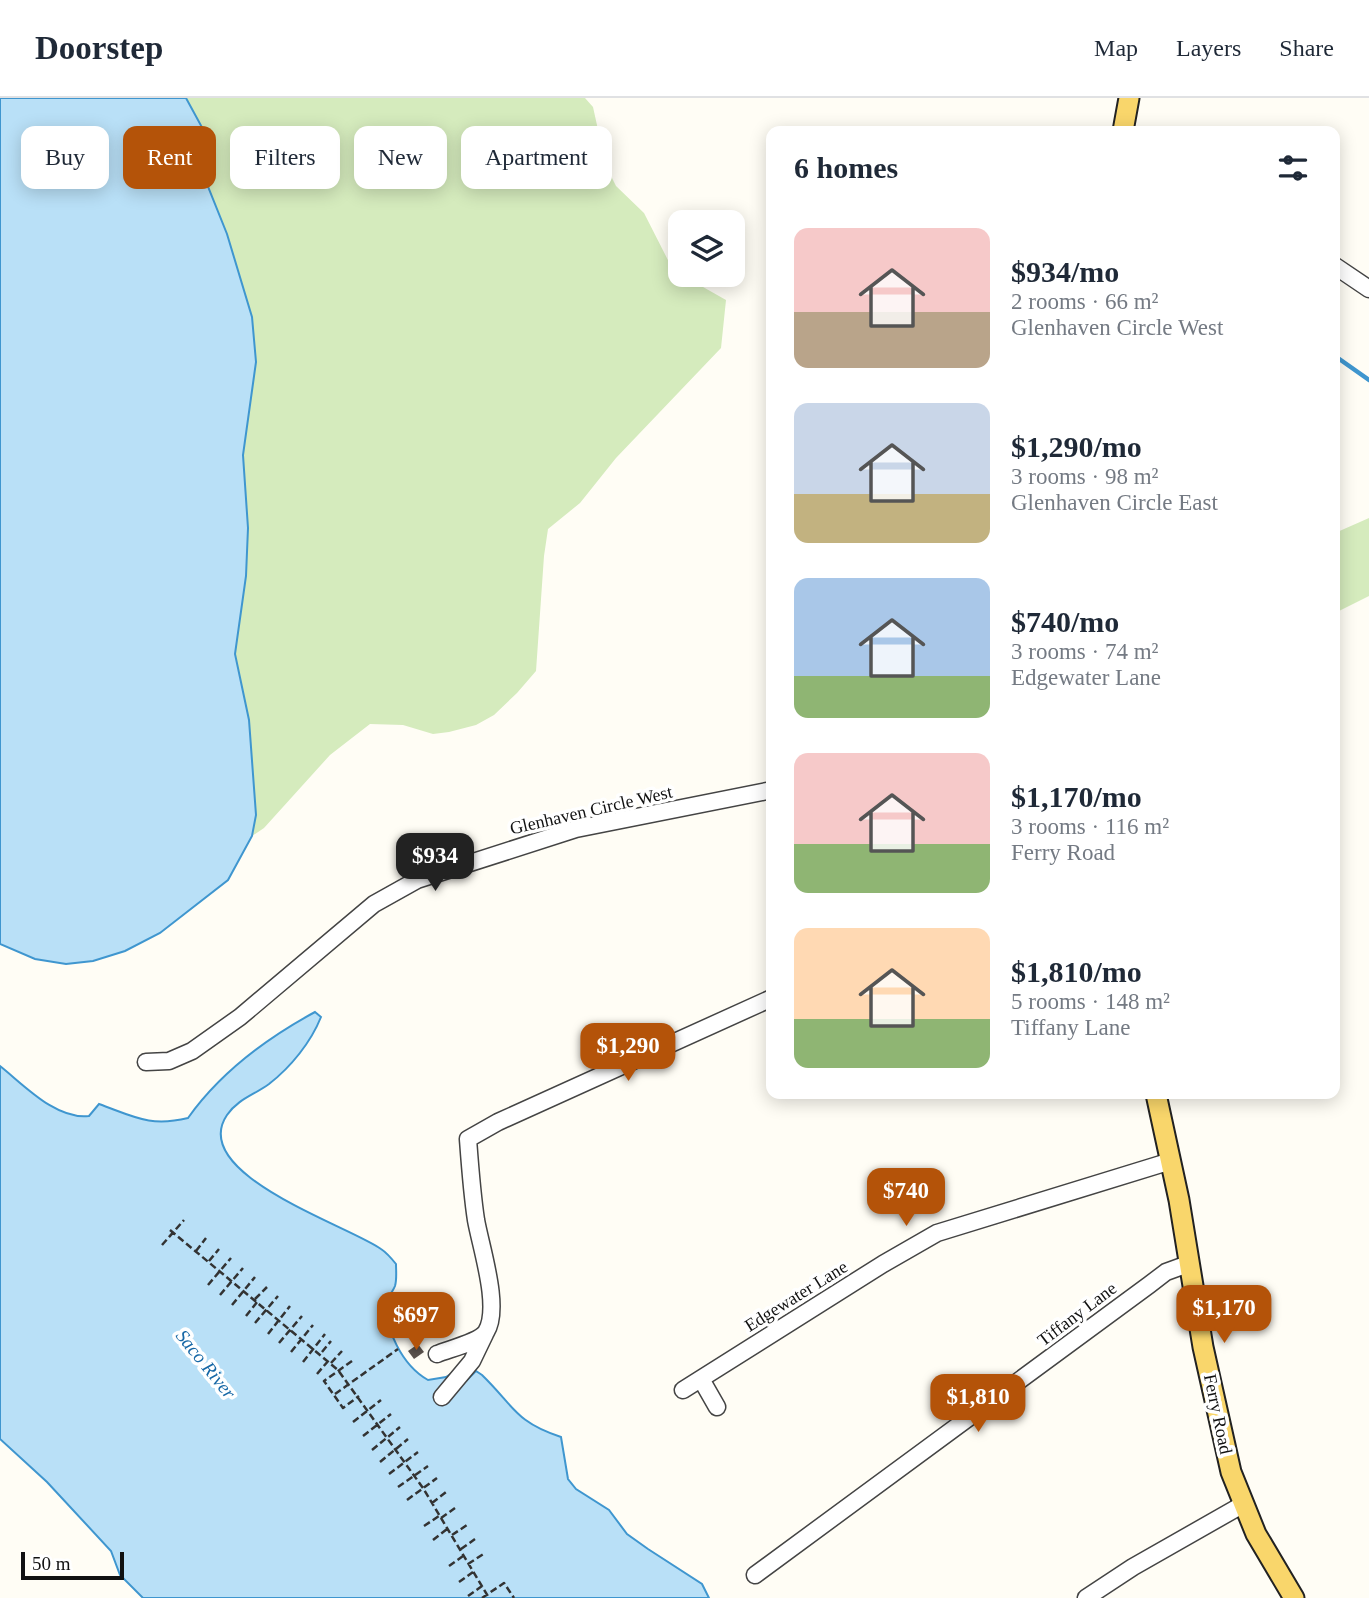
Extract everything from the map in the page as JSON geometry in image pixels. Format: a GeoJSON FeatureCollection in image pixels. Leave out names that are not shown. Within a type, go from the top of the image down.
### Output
{"type":"FeatureCollection","features":[{"type":"Feature","properties":{"kind":"main road"},"geometry":{"type":"LineString","coordinates":[[1124,126],[1129,98]]}},
{"type":"Feature","properties":{"kind":"main road","name":"Ferry Road"},"geometry":{"type":"LineString","coordinates":[[1157,1099],[1218,1418],[1242,1505],[1265,1551],[1294,1598]]}},
{"type":"Feature","properties":{"kind":"street"},"geometry":{"type":"LineString","coordinates":[[1340,269],[1369,289]]}},
{"type":"Feature","properties":{"kind":"street","name":"Glenhaven Circle West"},"geometry":{"type":"LineString","coordinates":[[146,1062],[178,1058],[209,1040],[374,904],[417,880],[576,829],[766,791]]}},
{"type":"Feature","properties":{"kind":"street"},"geometry":{"type":"LineString","coordinates":[[442,1397],[472,1361],[486,1332],[491,1314],[491,1296],[476,1218],[468,1139],[498,1122],[766,1001]]}},
{"type":"Feature","properties":{"kind":"street","name":"Edgewater Lane"},"geometry":{"type":"LineString","coordinates":[[683,1390],[913,1245],[937,1233],[1171,1161]]}},
{"type":"Feature","properties":{"kind":"street","name":"Tiffany Lane"},"geometry":{"type":"LineString","coordinates":[[755,1575],[1166,1272],[1188,1264]]}},
{"type":"Feature","properties":{"kind":"street"},"geometry":{"type":"LineString","coordinates":[[437,1354],[480,1338],[486,1332]]}},
{"type":"Feature","properties":{"kind":"street"},"geometry":{"type":"LineString","coordinates":[[701,1379],[717,1407]]}},
{"type":"Feature","properties":{"kind":"street"},"geometry":{"type":"LineString","coordinates":[[1086,1598],[1133,1567],[1242,1505]]}},
{"type":"Feature","properties":{"kind":"path"},"geometry":{"type":"LineString","coordinates":[[162,1245],[184,1220]]}},
{"type":"Feature","properties":{"kind":"path"},"geometry":{"type":"LineString","coordinates":[[172,1231],[314,1347],[350,1383],[423,1488],[488,1596]]}},
{"type":"Feature","properties":{"kind":"path"},"geometry":{"type":"LineString","coordinates":[[195,1251],[206,1238]]}},
{"type":"Feature","properties":{"kind":"path"},"geometry":{"type":"LineString","coordinates":[[209,1261],[219,1249]]}},
{"type":"Feature","properties":{"kind":"path"},"geometry":{"type":"LineString","coordinates":[[208,1285],[231,1258]]}},
{"type":"Feature","properties":{"kind":"path"},"geometry":{"type":"LineString","coordinates":[[220,1294],[243,1268]]}},
{"type":"Feature","properties":{"kind":"path"},"geometry":{"type":"LineString","coordinates":[[232,1305],[255,1277]]}},
{"type":"Feature","properties":{"kind":"path"},"geometry":{"type":"LineString","coordinates":[[246,1316],[267,1287]]}},
{"type":"Feature","properties":{"kind":"path"},"geometry":{"type":"LineString","coordinates":[[255,1323],[278,1296]]}},
{"type":"Feature","properties":{"kind":"path"},"geometry":{"type":"LineString","coordinates":[[268,1334],[290,1306]]}},
{"type":"Feature","properties":{"kind":"path"},"geometry":{"type":"LineString","coordinates":[[279,1343],[302,1316]]}},
{"type":"Feature","properties":{"kind":"path"},"geometry":{"type":"LineString","coordinates":[[291,1353],[313,1325]]}},
{"type":"Feature","properties":{"kind":"path"},"geometry":{"type":"LineString","coordinates":[[303,1362],[325,1334]]}},
{"type":"Feature","properties":{"kind":"path"},"geometry":{"type":"LineString","coordinates":[[321,1353],[331,1341]]}},
{"type":"Feature","properties":{"kind":"path"},"geometry":{"type":"LineString","coordinates":[[334,1395],[398,1349]]}},
{"type":"Feature","properties":{"kind":"path"},"geometry":{"type":"LineString","coordinates":[[317,1374],[342,1350]]}},
{"type":"Feature","properties":{"kind":"path"},"geometry":{"type":"LineString","coordinates":[[352,1362],[324,1381],[343,1408],[359,1396]]}},
{"type":"Feature","properties":{"kind":"path"},"geometry":{"type":"LineString","coordinates":[[353,1422],[381,1400]]}},
{"type":"Feature","properties":{"kind":"path"},"geometry":{"type":"LineString","coordinates":[[363,1436],[391,1414]]}},
{"type":"Feature","properties":{"kind":"path"},"geometry":{"type":"LineString","coordinates":[[372,1450],[400,1427]]}},
{"type":"Feature","properties":{"kind":"path"},"geometry":{"type":"LineString","coordinates":[[380,1462],[408,1439]]}},
{"type":"Feature","properties":{"kind":"path"},"geometry":{"type":"LineString","coordinates":[[389,1475],[418,1452]]}},
{"type":"Feature","properties":{"kind":"path"},"geometry":{"type":"LineString","coordinates":[[398,1487],[428,1466]]}},
{"type":"Feature","properties":{"kind":"path"},"geometry":{"type":"LineString","coordinates":[[407,1500],[436,1478]]}},
{"type":"Feature","properties":{"kind":"path"},"geometry":{"type":"LineString","coordinates":[[432,1503],[446,1492]]}},
{"type":"Feature","properties":{"kind":"path"},"geometry":{"type":"LineString","coordinates":[[424,1526],[456,1507]]}},
{"type":"Feature","properties":{"kind":"path"},"geometry":{"type":"LineString","coordinates":[[452,1536],[467,1525]]}},
{"type":"Feature","properties":{"kind":"path"},"geometry":{"type":"LineString","coordinates":[[433,1540],[447,1529]]}},
{"type":"Feature","properties":{"kind":"path"},"geometry":{"type":"LineString","coordinates":[[460,1550],[475,1539]]}},
{"type":"Feature","properties":{"kind":"path"},"geometry":{"type":"LineString","coordinates":[[468,1564],[485,1553]]}},
{"type":"Feature","properties":{"kind":"path"},"geometry":{"type":"LineString","coordinates":[[449,1566],[463,1556]]}},
{"type":"Feature","properties":{"kind":"path"},"geometry":{"type":"LineString","coordinates":[[459,1582],[473,1572]]}},
{"type":"Feature","properties":{"kind":"path"},"geometry":{"type":"LineString","coordinates":[[482,1598],[504,1583],[514,1598]]}},
{"type":"Feature","properties":{"kind":"path"},"geometry":{"type":"LineString","coordinates":[[468,1596],[482,1586]]}},
{"type":"Feature","properties":{"kind":"green space"},"geometry":{"type":"Polygon","coordinates":[[[186,98],[585,98],[593,107],[597,126],[461,126],[461,189],[612,189],[612,178],[616,186],[644,213],[668,260],[668,287],[703,287],[726,300],[721,348],[616,458],[580,503],[548,529],[536,671],[517,693],[494,715],[476,725],[449,732],[433,734],[403,725],[370,724],[330,755],[264,828],[252,836],[256,815],[249,720],[235,654],[246,576],[248,528],[243,455],[256,362],[252,317],[227,234],[209,189],[216,189],[216,126],[201,126],[186,98]]]}},
{"type":"Feature","properties":{"kind":"green space"},"geometry":{"type":"Polygon","coordinates":[[[1369,518],[1369,596],[1340,610],[1340,531],[1369,518]]]}},
{"type":"Feature","properties":{"kind":"water"},"geometry":{"type":"Polygon","coordinates":[[[0,98],[186,98],[201,126],[123,126],[123,189],[209,189],[227,234],[252,317],[256,362],[243,455],[248,528],[246,576],[235,654],[249,720],[256,815],[252,836],[228,880],[160,933],[125,951],[93,961],[66,964],[35,959],[0,944],[0,98]]]}},
{"type":"Feature","properties":{"kind":"water","name":"Saco River"},"geometry":{"type":"Polygon","coordinates":[[[315,1012],[321,1017],[317,1026],[292,1062],[269,1084],[241,1101],[227,1115],[221,1137],[230,1158],[250,1177],[277,1196],[385,1252],[396,1264],[396,1283],[388,1301],[389,1323],[397,1345],[410,1366],[428,1380],[446,1377],[454,1372],[467,1380],[476,1371],[482,1375],[524,1419],[561,1437],[568,1479],[576,1489],[609,1510],[627,1534],[702,1584],[709,1598],[143,1598],[120,1575],[111,1551],[47,1482],[0,1439],[0,1066],[41,1100],[65,1113],[89,1116],[99,1104],[133,1117],[175,1121],[188,1118],[215,1086],[262,1045],[315,1012]]]}},
{"type":"Feature","properties":{"kind":"building"},"geometry":{"type":"Polygon","coordinates":[[[418,1344],[424,1352],[414,1359],[408,1351],[418,1344]]]}},
{"type":"Feature","properties":{"kind":"waterway"},"geometry":{"type":"LineString","coordinates":[[1340,360],[1369,380]]}}]}
